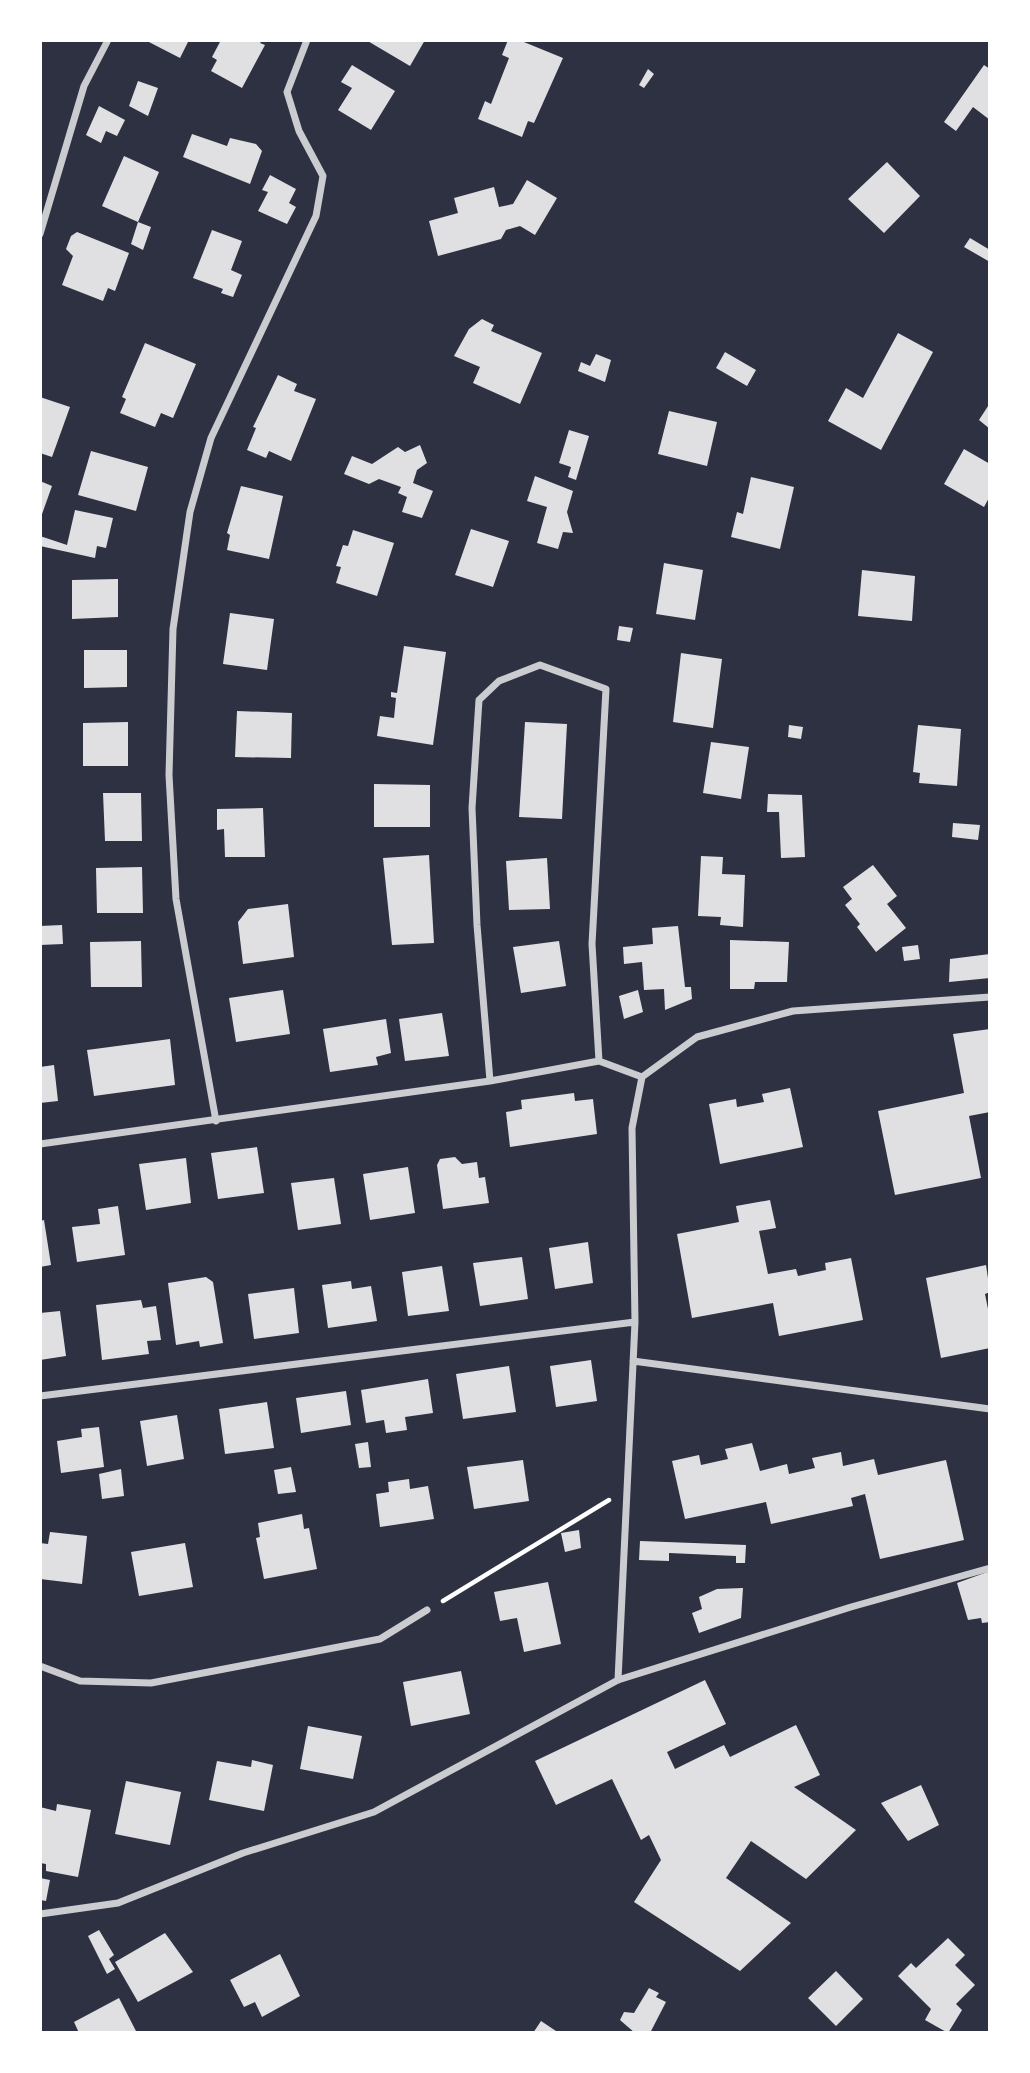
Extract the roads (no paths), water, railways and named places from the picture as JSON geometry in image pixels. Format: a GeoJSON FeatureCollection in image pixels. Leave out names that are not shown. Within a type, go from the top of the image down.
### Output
{"type":"FeatureCollection","features":[{"type":"Feature","properties":{"kind":"street"},"geometry":{"type":"LineString","coordinates":[[40,234],[84,86],[108,40]]}},
{"type":"Feature","properties":{"kind":"street"},"geometry":{"type":"LineString","coordinates":[[216,1121],[176,899],[169,775],[173,629],[190,512],[211,438],[316,216],[323,176],[299,131],[286,92],[307,40]]}},
{"type":"Feature","properties":{"kind":"street"},"geometry":{"type":"LineString","coordinates":[[490,1081],[477,926],[473,821],[479,700],[499,681],[540,665],[606,689],[592,944],[599,1061]]}},
{"type":"Feature","properties":{"kind":"street"},"geometry":{"type":"LineString","coordinates":[[618,1680],[635,1322],[632,1128],[642,1077],[697,1037],[793,1011],[990,998]]}},
{"type":"Feature","properties":{"kind":"street"},"geometry":{"type":"LineString","coordinates":[[40,1144],[490,1081],[599,1061],[642,1077]]}},
{"type":"Feature","properties":{"kind":"street"},"geometry":{"type":"LineString","coordinates":[[40,1396],[635,1322]]}},
{"type":"Feature","properties":{"kind":"street"},"geometry":{"type":"LineString","coordinates":[[633,1361],[990,1409]]}},
{"type":"Feature","properties":{"kind":"street"},"geometry":{"type":"LineString","coordinates":[[40,1914],[118,1903],[243,1853],[374,1812],[618,1680],[851,1607],[990,1568]]}},
{"type":"Feature","properties":{"kind":"street"},"geometry":{"type":"LineString","coordinates":[[40,1666],[80,1681],[152,1683],[380,1639],[427,1610]]}}]}
